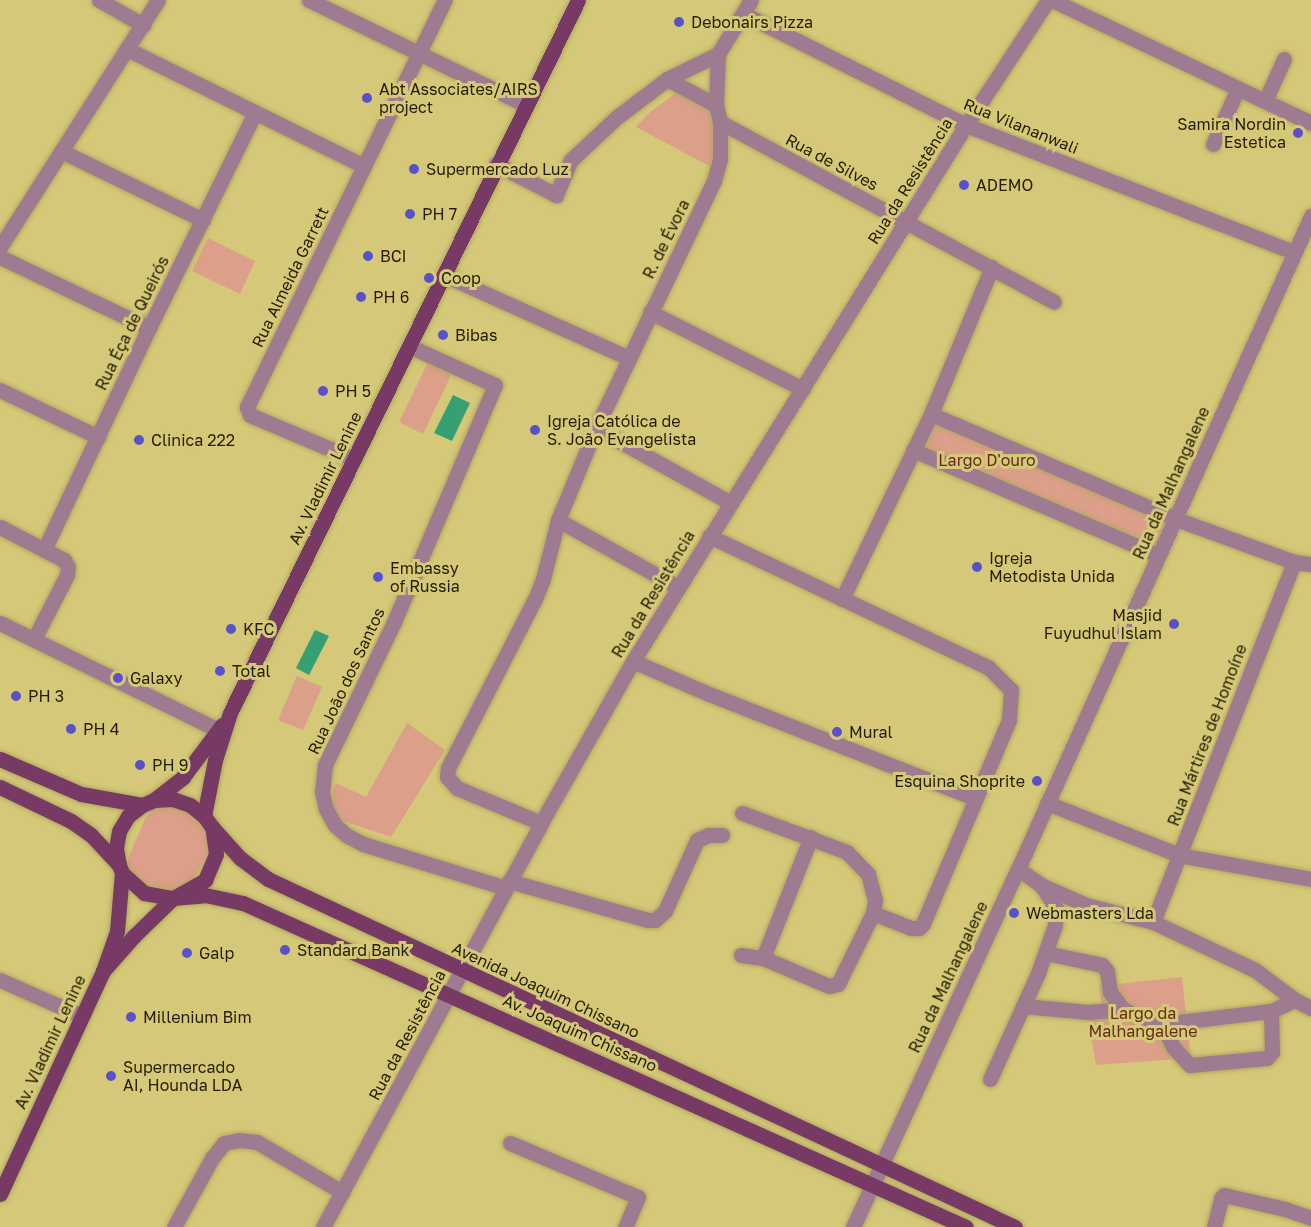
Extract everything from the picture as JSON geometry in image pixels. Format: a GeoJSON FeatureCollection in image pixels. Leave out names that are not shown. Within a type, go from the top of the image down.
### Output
{"type":"FeatureCollection","features":[{"type":"Feature","properties":{"kind":"main road","name":"Av. Vladimir Lenine"},"geometry":{"type":"LineString","coordinates":[[208,822],[215,760],[222,730],[496,164],[578,0]]}},
{"type":"Feature","properties":{"kind":"main road","name":"Av. Vladimir Lenine"},"geometry":{"type":"LineString","coordinates":[[148,802],[183,777],[222,730]]}},
{"type":"Feature","properties":{"kind":"main road"},"geometry":{"type":"LineString","coordinates":[[0,759],[81,794],[148,802],[173,799],[190,805],[208,822],[216,854],[205,879],[173,898],[144,893],[91,835],[71,821],[0,787]]}},
{"type":"Feature","properties":{"kind":"main road"},"geometry":{"type":"LineString","coordinates":[[121,869],[116,848],[119,831],[128,816],[148,802]]}},
{"type":"Feature","properties":{"kind":"main road","name":"Avenida Joaquim Chissano"},"geometry":{"type":"LineString","coordinates":[[208,822],[240,858],[261,876],[880,1165]]}},
{"type":"Feature","properties":{"kind":"main road","name":"Av. Vladimir Lenine"},"geometry":{"type":"LineString","coordinates":[[0,1194],[103,971],[117,931],[121,869]]}},
{"type":"Feature","properties":{"kind":"main road","name":"Av. Joaquim Chissano"},"geometry":{"type":"LineString","coordinates":[[173,898],[205,895],[243,903],[966,1227]]}},
{"type":"Feature","properties":{"kind":"main road","name":"Av. Vladimir Lenine"},"geometry":{"type":"LineString","coordinates":[[103,971],[140,929],[173,898]]}},
{"type":"Feature","properties":{"kind":"main road"},"geometry":{"type":"LineString","coordinates":[[880,1165],[1016,1227]]}},
{"type":"Feature","properties":{"kind":"street"},"geometry":{"type":"LineString","coordinates":[[0,247],[158,0]]}},
{"type":"Feature","properties":{"kind":"street"},"geometry":{"type":"LineString","coordinates":[[309,0],[526,105]]}},
{"type":"Feature","properties":{"kind":"street","name":"Rua Almeida Garrett"},"geometry":{"type":"LineString","coordinates":[[354,459],[250,415],[247,407],[445,0]]}},
{"type":"Feature","properties":{"kind":"street"},"geometry":{"type":"LineString","coordinates":[[104,1],[143,25]]}},
{"type":"Feature","properties":{"kind":"street"},"geometry":{"type":"LineString","coordinates":[[1044,2],[1311,123]]}},
{"type":"Feature","properties":{"kind":"street","name":"Rua da Resistência"},"geometry":{"type":"LineString","coordinates":[[323,1227],[541,822],[633,661],[1044,2]]}},
{"type":"Feature","properties":{"kind":"street"},"geometry":{"type":"LineString","coordinates":[[496,164],[556,195],[571,160],[617,117],[667,80],[718,54],[747,7]]}},
{"type":"Feature","properties":{"kind":"street","name":"Rua Vilananwali"},"geometry":{"type":"LineString","coordinates":[[747,7],[966,125],[1294,252]]}},
{"type":"Feature","properties":{"kind":"street"},"geometry":{"type":"LineString","coordinates":[[127,50],[364,166]]}},
{"type":"Feature","properties":{"kind":"street","name":"R. de Évora"},"geometry":{"type":"LineString","coordinates":[[541,822],[458,788],[447,777],[451,762],[535,599],[543,579],[558,520],[596,428],[714,181],[720,159],[720,122],[716,105],[718,54]]}},
{"type":"Feature","properties":{"kind":"street"},"geometry":{"type":"LineString","coordinates":[[1265,101],[1284,59]]}},
{"type":"Feature","properties":{"kind":"street"},"geometry":{"type":"LineString","coordinates":[[667,80],[716,105]]}},
{"type":"Feature","properties":{"kind":"street"},"geometry":{"type":"LineString","coordinates":[[1213,144],[1238,88]]}},
{"type":"Feature","properties":{"kind":"street","name":"Rua Éça de Queirós"},"geometry":{"type":"LineString","coordinates":[[44,549],[255,113]]}},
{"type":"Feature","properties":{"kind":"street","name":"Rua de Silves"},"geometry":{"type":"LineString","coordinates":[[720,122],[1054,302]]}},
{"type":"Feature","properties":{"kind":"street"},"geometry":{"type":"LineString","coordinates":[[61,151],[203,220]]}},
{"type":"Feature","properties":{"kind":"street","name":"Rua da Malhangalene"},"geometry":{"type":"LineString","coordinates":[[853,1227],[1018,869],[1311,216]]}},
{"type":"Feature","properties":{"kind":"street"},"geometry":{"type":"LineString","coordinates":[[0,257],[149,328]]}},
{"type":"Feature","properties":{"kind":"street"},"geometry":{"type":"LineString","coordinates":[[842,599],[931,414],[992,267]]}},
{"type":"Feature","properties":{"kind":"street"},"geometry":{"type":"LineString","coordinates":[[444,275],[629,358]]}},
{"type":"Feature","properties":{"kind":"street"},"geometry":{"type":"LineString","coordinates":[[650,312],[803,389]]}},
{"type":"Feature","properties":{"kind":"street","name":"Rua João dos Santos"},"geometry":{"type":"LineString","coordinates":[[409,345],[495,385],[394,622],[325,765],[322,792],[326,808],[335,825],[346,835],[363,844],[508,885],[648,920],[655,920],[665,911],[697,840],[709,835],[722,835]]}},
{"type":"Feature","properties":{"kind":"street"},"geometry":{"type":"LineString","coordinates":[[0,390],[98,437]]}},
{"type":"Feature","properties":{"kind":"street"},"geometry":{"type":"LineString","coordinates":[[931,414],[1176,519],[1294,562],[1311,564]]}},
{"type":"Feature","properties":{"kind":"street"},"geometry":{"type":"LineString","coordinates":[[596,428],[731,503]]}},
{"type":"Feature","properties":{"kind":"street"},"geometry":{"type":"LineString","coordinates":[[913,450],[1158,555]]}},
{"type":"Feature","properties":{"kind":"street"},"geometry":{"type":"LineString","coordinates":[[558,520],[678,587]]}},
{"type":"Feature","properties":{"kind":"street"},"geometry":{"type":"LineString","coordinates":[[0,527],[64,560],[68,567],[67,575],[34,639]]}},
{"type":"Feature","properties":{"kind":"street"},"geometry":{"type":"LineString","coordinates":[[710,536],[988,667],[1011,690],[1009,720],[974,798],[923,924],[919,928],[911,928],[873,913]]}},
{"type":"Feature","properties":{"kind":"street","name":"Rua Mártires de Homoíne"},"geometry":{"type":"LineString","coordinates":[[1153,922],[1294,562]]}},
{"type":"Feature","properties":{"kind":"street"},"geometry":{"type":"LineString","coordinates":[[0,622],[222,730]]}},
{"type":"Feature","properties":{"kind":"street"},"geometry":{"type":"LineString","coordinates":[[633,661],[709,694],[974,798]]}},
{"type":"Feature","properties":{"kind":"street"},"geometry":{"type":"LineString","coordinates":[[1048,800],[1179,855],[1311,879]]}},
{"type":"Feature","properties":{"kind":"street"},"geometry":{"type":"LineString","coordinates":[[741,955],[763,958],[829,986],[838,984],[873,913],[873,885],[859,862],[847,852],[742,813]]}},
{"type":"Feature","properties":{"kind":"street"},"geometry":{"type":"LineString","coordinates":[[763,958],[811,837]]}},
{"type":"Feature","properties":{"kind":"street"},"geometry":{"type":"LineString","coordinates":[[1018,869],[1041,885],[1086,905],[1153,922],[1255,970],[1295,1000],[1311,1008]]}},
{"type":"Feature","properties":{"kind":"street"},"geometry":{"type":"LineString","coordinates":[[990,1079],[1056,925],[1056,908],[1041,885]]}},
{"type":"Feature","properties":{"kind":"street"},"geometry":{"type":"LineString","coordinates":[[1046,952],[1102,965],[1107,971],[1110,992],[1123,1009],[1145,1020],[1161,1024],[1271,1011],[1295,1000]]}},
{"type":"Feature","properties":{"kind":"street"},"geometry":{"type":"LineString","coordinates":[[0,980],[85,1009]]}},
{"type":"Feature","properties":{"kind":"street"},"geometry":{"type":"LineString","coordinates":[[1023,1006],[1089,1012],[1123,1009]]}},
{"type":"Feature","properties":{"kind":"street"},"geometry":{"type":"LineString","coordinates":[[1161,1024],[1173,1047],[1190,1065],[1267,1058],[1272,1052],[1271,1011]]}},
{"type":"Feature","properties":{"kind":"street"},"geometry":{"type":"LineString","coordinates":[[174,1227],[212,1158],[224,1143],[257,1142],[342,1192]]}},
{"type":"Feature","properties":{"kind":"street"},"geometry":{"type":"LineString","coordinates":[[510,1143],[638,1197],[625,1227]]}},
{"type":"Feature","properties":{"kind":"street"},"geometry":{"type":"LineString","coordinates":[[1214,1227],[1222,1196],[1285,1209],[1311,1218]]}},
{"type":"Feature","properties":{"kind":"green space"},"geometry":{"type":"Polygon","coordinates":[[[681,89],[712,107],[716,146],[711,167],[636,127],[649,113],[681,89]]]}},
{"type":"Feature","properties":{"kind":"green space"},"geometry":{"type":"Polygon","coordinates":[[[208,238],[255,261],[240,294],[192,271],[208,238]]]}},
{"type":"Feature","properties":{"kind":"green space"},"geometry":{"type":"Polygon","coordinates":[[[428,362],[452,373],[423,434],[399,422],[428,362]]]}},
{"type":"Feature","properties":{"kind":"green space","name":"Largo D'ouro"},"geometry":{"type":"Polygon","coordinates":[[[931,414],[1176,519],[1158,555],[913,450],[931,414]]]}},
{"type":"Feature","properties":{"kind":"green space"},"geometry":{"type":"Polygon","coordinates":[[[297,676],[322,687],[303,730],[278,720],[297,676]]]}},
{"type":"Feature","properties":{"kind":"green space"},"geometry":{"type":"Polygon","coordinates":[[[407,723],[445,750],[391,837],[343,821],[334,808],[332,794],[336,783],[366,797],[407,723]]]}},
{"type":"Feature","properties":{"kind":"green space"},"geometry":{"type":"Polygon","coordinates":[[[162,802],[199,804],[211,848],[191,884],[183,892],[136,886],[126,863],[145,819],[153,808],[162,802]]]}},
{"type":"Feature","properties":{"kind":"green space","name":"Largo da Malhangalene"},"geometry":{"type":"Polygon","coordinates":[[[1182,977],[1191,1058],[1096,1065],[1087,1014],[1103,1012],[1099,986],[1182,977]]]}},
{"type":"Feature","properties":{"kind":"shaded area"},"geometry":{"type":"Polygon","coordinates":[[[453,395],[470,403],[452,441],[434,433],[453,395]]]}},
{"type":"Feature","properties":{"kind":"shaded area"},"geometry":{"type":"Polygon","coordinates":[[[315,630],[329,636],[309,675],[296,668],[315,630]]]}},
{"type":"Feature","properties":{"kind":"place","name":"Debonairs Pizza"},"geometry":{"type":"Point","coordinates":[679,22]}},
{"type":"Feature","properties":{"kind":"place","name":"Abt Associates/AIRS project"},"geometry":{"type":"Point","coordinates":[367,98]}},
{"type":"Feature","properties":{"kind":"place","name":"Samira Nordin Estetica"},"geometry":{"type":"Point","coordinates":[1298,133]}},
{"type":"Feature","properties":{"kind":"place","name":"Supermercado Luz"},"geometry":{"type":"Point","coordinates":[414,169]}},
{"type":"Feature","properties":{"kind":"place","name":"ADEMO"},"geometry":{"type":"Point","coordinates":[964,185]}},
{"type":"Feature","properties":{"kind":"place","name":"PH 7"},"geometry":{"type":"Point","coordinates":[410,214]}},
{"type":"Feature","properties":{"kind":"place","name":"BCI"},"geometry":{"type":"Point","coordinates":[368,256]}},
{"type":"Feature","properties":{"kind":"place","name":"Coop"},"geometry":{"type":"Point","coordinates":[429,278]}},
{"type":"Feature","properties":{"kind":"place","name":"PH 6"},"geometry":{"type":"Point","coordinates":[361,297]}},
{"type":"Feature","properties":{"kind":"place","name":"Bibas"},"geometry":{"type":"Point","coordinates":[443,335]}},
{"type":"Feature","properties":{"kind":"place","name":"PH 5"},"geometry":{"type":"Point","coordinates":[323,391]}},
{"type":"Feature","properties":{"kind":"place","name":"Igreja Católica de S. João Evangelista"},"geometry":{"type":"Point","coordinates":[535,430]}},
{"type":"Feature","properties":{"kind":"place","name":"Clinica 222"},"geometry":{"type":"Point","coordinates":[139,440]}},
{"type":"Feature","properties":{"kind":"place","name":"Igreja Metodista Unida"},"geometry":{"type":"Point","coordinates":[977,567]}},
{"type":"Feature","properties":{"kind":"place","name":"Embassy of Russia"},"geometry":{"type":"Point","coordinates":[378,577]}},
{"type":"Feature","properties":{"kind":"place","name":"Masjid Fuyudhul Islam"},"geometry":{"type":"Point","coordinates":[1174,624]}},
{"type":"Feature","properties":{"kind":"place","name":"KFC"},"geometry":{"type":"Point","coordinates":[231,629]}},
{"type":"Feature","properties":{"kind":"place","name":"Total"},"geometry":{"type":"Point","coordinates":[220,671]}},
{"type":"Feature","properties":{"kind":"place","name":"Galaxy"},"geometry":{"type":"Point","coordinates":[118,678]}},
{"type":"Feature","properties":{"kind":"place","name":"PH 3"},"geometry":{"type":"Point","coordinates":[16,696]}},
{"type":"Feature","properties":{"kind":"place","name":"PH 4"},"geometry":{"type":"Point","coordinates":[71,729]}},
{"type":"Feature","properties":{"kind":"place","name":"Mural"},"geometry":{"type":"Point","coordinates":[837,732]}},
{"type":"Feature","properties":{"kind":"place","name":"PH 9"},"geometry":{"type":"Point","coordinates":[140,765]}},
{"type":"Feature","properties":{"kind":"place","name":"Esquina Shoprite"},"geometry":{"type":"Point","coordinates":[1037,781]}},
{"type":"Feature","properties":{"kind":"place","name":"Webmasters Lda"},"geometry":{"type":"Point","coordinates":[1014,913]}},
{"type":"Feature","properties":{"kind":"place","name":"Standard Bank"},"geometry":{"type":"Point","coordinates":[285,950]}},
{"type":"Feature","properties":{"kind":"place","name":"Galp"},"geometry":{"type":"Point","coordinates":[187,953]}},
{"type":"Feature","properties":{"kind":"place","name":"Millenium Bim"},"geometry":{"type":"Point","coordinates":[131,1017]}},
{"type":"Feature","properties":{"kind":"place","name":"Supermercado AI, Hounda LDA"},"geometry":{"type":"Point","coordinates":[111,1076]}}]}
